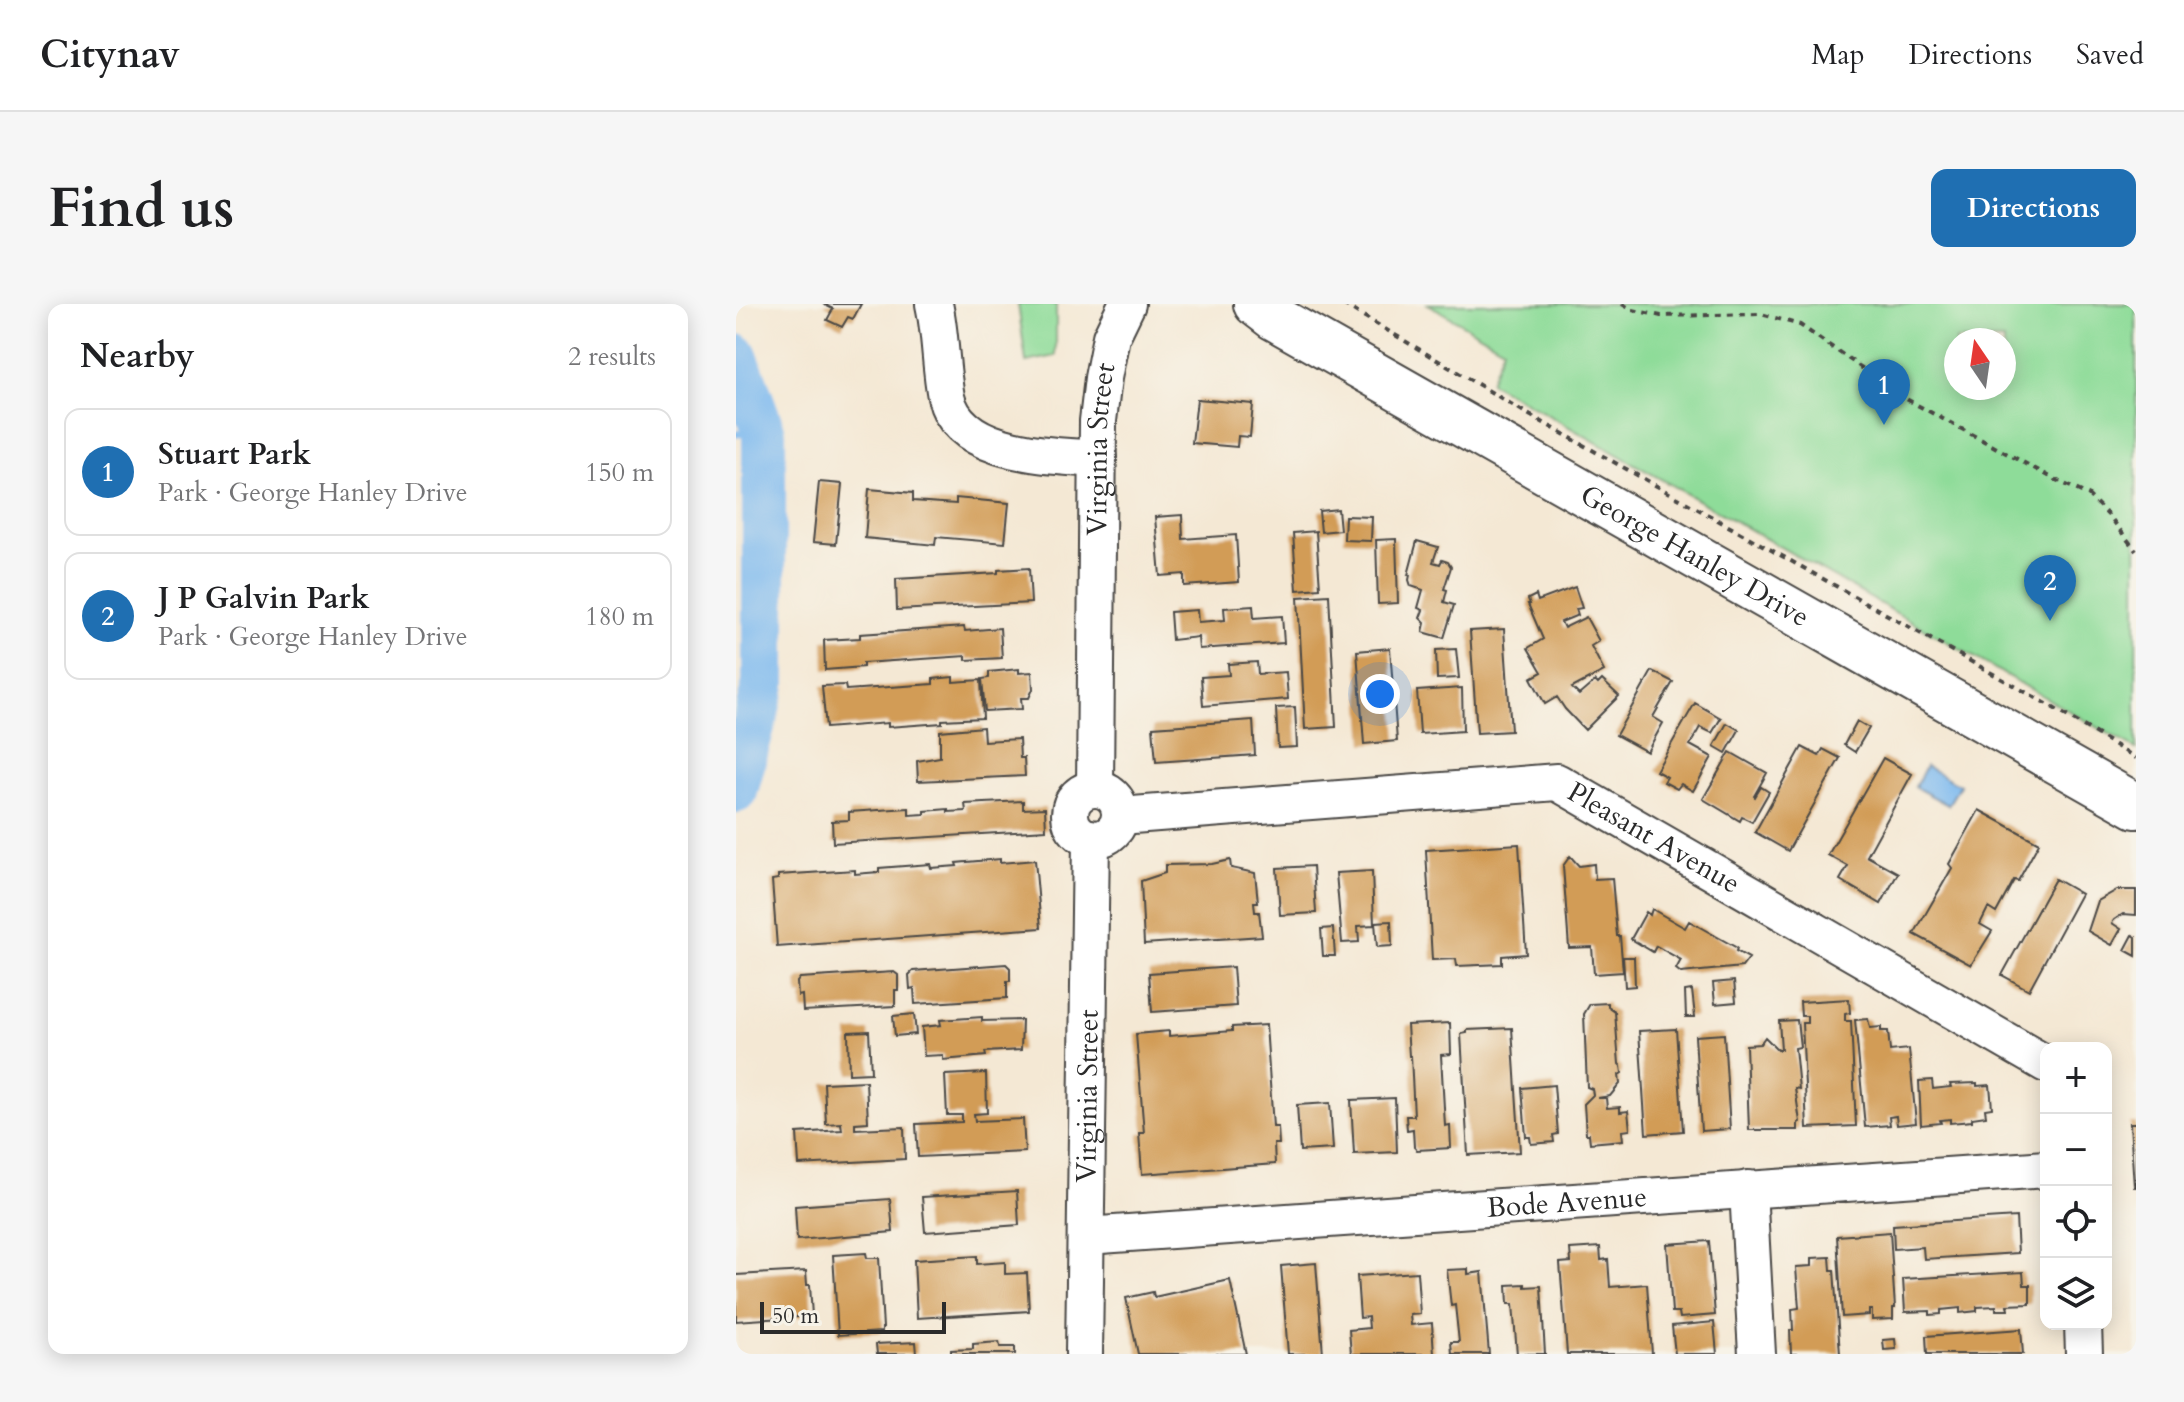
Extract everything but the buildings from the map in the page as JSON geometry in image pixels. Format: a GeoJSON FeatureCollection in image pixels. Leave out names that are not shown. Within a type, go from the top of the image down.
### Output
{"type":"FeatureCollection","features":[{"type":"Feature","properties":{"kind":"main road","name":"George Hanley Drive"},"geometry":{"type":"LineString","coordinates":[[1256,304],[1273,317],[2136,806]]}},
{"type":"Feature","properties":{"kind":"street"},"geometry":{"type":"LineString","coordinates":[[934,304],[947,400],[959,423],[979,438],[1023,453],[1098,459]]}},
{"type":"Feature","properties":{"kind":"street","name":"Virginia Street"},"geometry":{"type":"LineString","coordinates":[[1095,789],[1098,459],[1103,378],[1111,337],[1127,304]]}},
{"type":"Feature","properties":{"kind":"street","name":"Pleasant Avenue"},"geometry":{"type":"LineString","coordinates":[[1120,816],[1557,782],[2040,1061]]}},
{"type":"Feature","properties":{"kind":"street"},"geometry":{"type":"LineString","coordinates":[[1095,789],[1107,791],[1113,797],[1118,803],[1120,816],[1110,833],[1091,838],[1074,827],[1070,812],[1076,797],[1095,789]]}},
{"type":"Feature","properties":{"kind":"street","name":"Virginia Street"},"geometry":{"type":"LineString","coordinates":[[1084,1354],[1091,838]]}},
{"type":"Feature","properties":{"kind":"street","name":"Bode Avenue"},"geometry":{"type":"LineString","coordinates":[[1086,1236],[2040,1169]]}},
{"type":"Feature","properties":{"kind":"street"},"geometry":{"type":"LineString","coordinates":[[1748,1189],[1757,1354]]}},
{"type":"Feature","properties":{"kind":"street"},"geometry":{"type":"LineString","coordinates":[[2083,1330],[2084,1354]]}},
{"type":"Feature","properties":{"kind":"path"},"geometry":{"type":"LineString","coordinates":[[1343,304],[1526,413],[2047,704],[2136,758]]}},
{"type":"Feature","properties":{"kind":"path"},"geometry":{"type":"LineString","coordinates":[[1622,304],[1633,310],[1661,316],[1761,314],[1800,325],[1908,400],[2088,495],[2111,518],[2136,551]]}},
{"type":"Feature","properties":{"kind":"green space"},"geometry":{"type":"Polygon","coordinates":[[[1018,304],[1056,304],[1056,356],[1026,362],[1018,304]]]}},
{"type":"Feature","properties":{"kind":"green space"},"geometry":{"type":"Polygon","coordinates":[[[1428,304],[2136,304],[2136,749],[1490,382],[1503,348],[1428,304]]]}},
{"type":"Feature","properties":{"kind":"water"},"geometry":{"type":"Polygon","coordinates":[[[1926,766],[1960,785],[1948,805],[1915,787],[1926,766]]]}},
{"type":"Feature","properties":{"kind":"waterway"},"geometry":{"type":"LineString","coordinates":[[736,356],[764,433],[764,684],[736,791]]}},
{"type":"Feature","properties":{"kind":"waterway"},"geometry":{"type":"LineString","coordinates":[[736,434],[764,433]]}},
{"type":"Feature","properties":{"kind":"place","name":"Stuart Park"},"geometry":{"type":"Point","coordinates":[1884,425]}},
{"type":"Feature","properties":{"kind":"place","name":"J P Galvin Park"},"geometry":{"type":"Point","coordinates":[2050,621]}}]}
